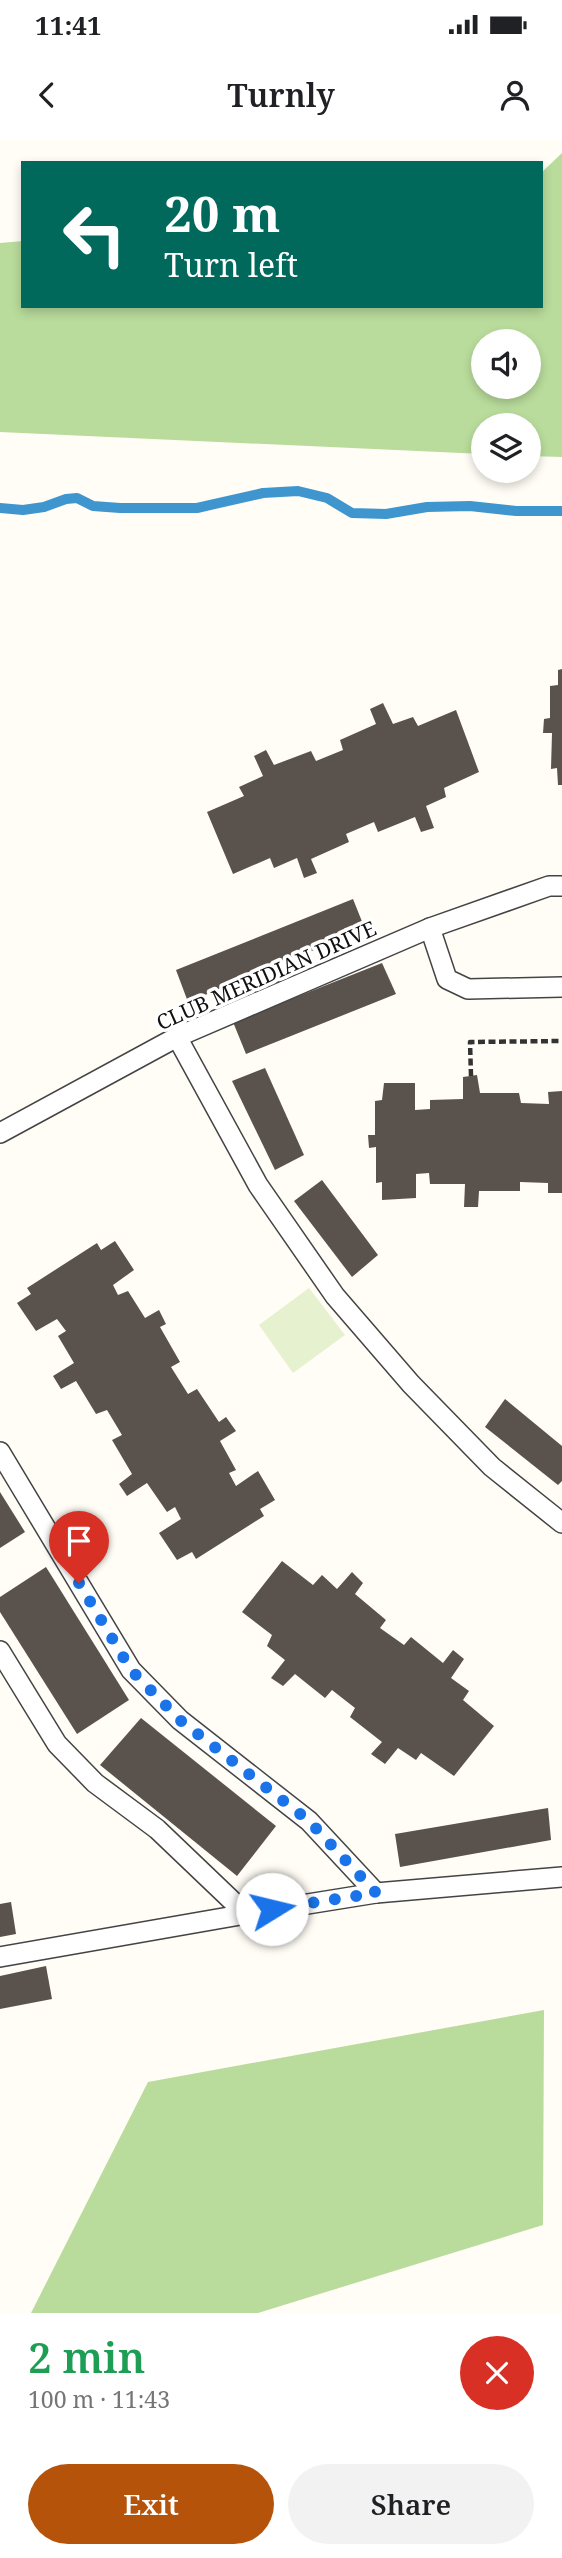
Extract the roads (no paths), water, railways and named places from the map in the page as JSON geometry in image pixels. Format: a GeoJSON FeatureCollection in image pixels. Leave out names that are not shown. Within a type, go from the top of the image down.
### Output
{"type":"FeatureCollection","features":[{"type":"Feature","properties":{"kind":"lane","name":"CLUB MERIDIAN DRIVE"},"geometry":{"type":"LineString","coordinates":[[0,1133],[177,1037],[430,928],[549,886],[562,886]]}},
{"type":"Feature","properties":{"kind":"lane"},"geometry":{"type":"LineString","coordinates":[[430,928],[447,979],[468,989],[562,987]]}},
{"type":"Feature","properties":{"kind":"lane"},"geometry":{"type":"LineString","coordinates":[[177,1037],[258,1185],[335,1296],[411,1384],[492,1467],[562,1523]]}},
{"type":"Feature","properties":{"kind":"lane"},"geometry":{"type":"LineString","coordinates":[[0,1452],[131,1670],[180,1720],[309,1821],[376,1893]]}},
{"type":"Feature","properties":{"kind":"lane"},"geometry":{"type":"LineString","coordinates":[[0,1651],[57,1744],[95,1783],[157,1829],[246,1914]]}},
{"type":"Feature","properties":{"kind":"lane"},"geometry":{"type":"LineString","coordinates":[[0,1957],[376,1893],[562,1877]]}},
{"type":"Feature","properties":{"kind":"waterway"},"geometry":{"type":"LineString","coordinates":[[0,508],[23,510],[77,498],[93,506],[197,508],[263,493],[298,491],[327,498],[352,513],[386,514],[427,507],[470,506],[516,511],[562,511]]}}]}
